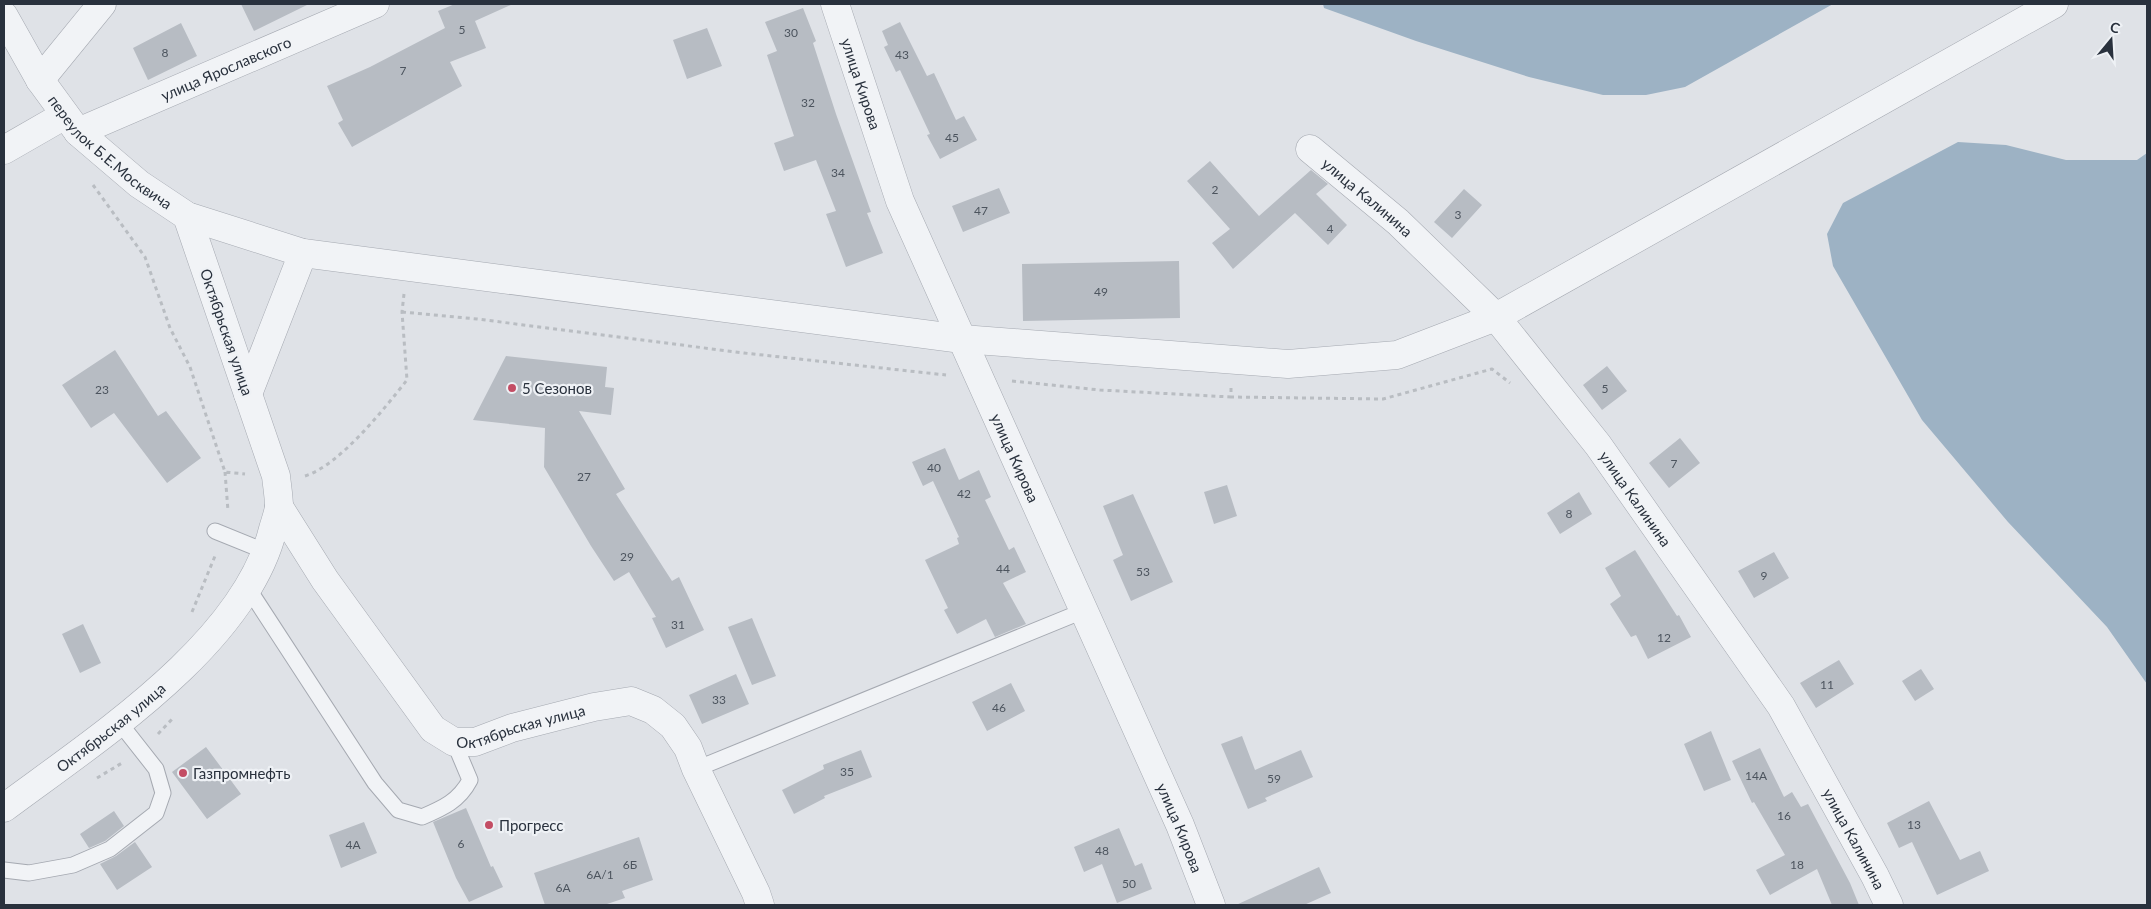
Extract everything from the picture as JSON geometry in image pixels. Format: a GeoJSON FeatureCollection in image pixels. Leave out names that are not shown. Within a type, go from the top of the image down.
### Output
{"type":"FeatureCollection","features":[{"type":"Feature","properties":{"kind":"street","name":"переулок Б.Е.Москвича"},"geometry":{"type":"LineString","coordinates":[[40,80],[102,4]]}},
{"type":"Feature","properties":{"kind":"street","name":"улица Ярославского"},"geometry":{"type":"LineString","coordinates":[[4,150],[375,4]]}},
{"type":"Feature","properties":{"kind":"street","name":"улица Кирова"},"geometry":{"type":"LineString","coordinates":[[835,4],[900,201],[1180,825],[1210,905]]}},
{"type":"Feature","properties":{"kind":"street","name":"переулок Б.Е.Москвича"},"geometry":{"type":"LineString","coordinates":[[4,16],[40,80],[71,124],[140,184],[187,216],[304,253],[962,339],[1288,364],[1397,355],[1496,317],[2054,4]]}},
{"type":"Feature","properties":{"kind":"street","name":"улица Калинина"},"geometry":{"type":"LineString","coordinates":[[1310,149],[1398,222],[1496,317],[1598,445],[1781,706],[1889,905]]}},
{"type":"Feature","properties":{"kind":"street","name":"Октябрьская улица"},"geometry":{"type":"LineString","coordinates":[[4,808],[119,722],[196,654],[231,613],[248,588],[268,552],[278,507],[276,476],[187,216]]}},
{"type":"Feature","properties":{"kind":"street"},"geometry":{"type":"LineString","coordinates":[[248,394],[304,253]]}},
{"type":"Feature","properties":{"kind":"street","name":"Октябрьская улица"},"geometry":{"type":"LineString","coordinates":[[278,507],[325,580],[433,729],[454,742],[475,742],[539,721],[594,707],[631,701],[653,710],[673,726],[688,748],[760,905]]}},
{"type":"Feature","properties":{"kind":"lane"},"geometry":{"type":"LineString","coordinates":[[219,533],[268,552]]}},
{"type":"Feature","properties":{"kind":"lane"},"geometry":{"type":"LineString","coordinates":[[248,588],[375,783],[398,810],[422,818],[450,805],[464,792],[470,780],[454,742]]}},
{"type":"Feature","properties":{"kind":"lane"},"geometry":{"type":"LineString","coordinates":[[696,769],[1083,610]]}},
{"type":"Feature","properties":{"kind":"lane"},"geometry":{"type":"LineString","coordinates":[[4,870],[29,874],[73,865],[110,849],[156,813],[163,793],[156,769],[119,722]]}},
{"type":"Feature","properties":{"kind":"path"},"geometry":{"type":"LineString","coordinates":[[109,158],[86,176],[145,257],[170,328],[190,366],[225,472],[228,515],[219,533],[210,574],[191,614]]}},
{"type":"Feature","properties":{"kind":"path"},"geometry":{"type":"LineString","coordinates":[[402,312],[476,319],[744,353],[1100,390],[1231,397],[1383,399],[1492,370],[1514,386]]}},
{"type":"Feature","properties":{"kind":"path"},"geometry":{"type":"LineString","coordinates":[[1231,397],[1232,360]]}},
{"type":"Feature","properties":{"kind":"path"},"geometry":{"type":"LineString","coordinates":[[225,472],[276,476]]}},
{"type":"Feature","properties":{"kind":"water"},"geometry":{"type":"Polygon","coordinates":[[[1323,4],[1833,4],[1685,87],[1646,95],[1603,95],[1529,77],[1416,41],[1324,8],[1323,4]]]}},
{"type":"Feature","properties":{"kind":"water"},"geometry":{"type":"Polygon","coordinates":[[[1958,142],[2006,145],[2066,160],[2137,160],[2147,153],[2147,684],[2107,627],[2008,522],[1922,420],[1833,266],[1827,234],[1843,203],[1958,142]]]}},
{"type":"Feature","properties":{"kind":"building"},"geometry":{"type":"Polygon","coordinates":[[[241,4],[309,4],[254,31],[241,4]]]}},
{"type":"Feature","properties":{"kind":"building"},"geometry":{"type":"Polygon","coordinates":[[[455,4],[513,4],[475,21],[486,48],[450,62],[462,86],[352,147],[338,123],[343,120],[327,86],[370,67],[445,28],[438,11],[455,4]]]}},
{"type":"Feature","properties":{"kind":"building"},"geometry":{"type":"Polygon","coordinates":[[[803,8],[816,41],[813,43],[836,114],[871,212],[867,213],[883,253],[846,267],[826,214],[836,211],[816,160],[784,171],[774,143],[794,136],[767,55],[777,51],[765,22],[803,8]]]}},
{"type":"Feature","properties":{"kind":"building"},"geometry":{"type":"Polygon","coordinates":[[[900,22],[927,76],[934,73],[956,120],[964,116],[977,140],[940,159],[927,135],[930,134],[900,70],[896,72],[884,47],[888,45],[882,31],[900,22]]]}},
{"type":"Feature","properties":{"kind":"building"},"geometry":{"type":"Polygon","coordinates":[[[181,23],[197,56],[148,80],[133,48],[181,23]]]}},
{"type":"Feature","properties":{"kind":"building"},"geometry":{"type":"Polygon","coordinates":[[[707,28],[722,66],[687,79],[673,40],[707,28]]]}},
{"type":"Feature","properties":{"kind":"building"},"geometry":{"type":"Polygon","coordinates":[[[1210,161],[1259,216],[1311,170],[1328,184],[1316,194],[1347,225],[1328,245],[1295,213],[1233,269],[1212,243],[1230,229],[1187,181],[1210,161]]]}},
{"type":"Feature","properties":{"kind":"building"},"geometry":{"type":"Polygon","coordinates":[[[999,188],[1010,213],[963,232],[952,206],[999,188]]]}},
{"type":"Feature","properties":{"kind":"building"},"geometry":{"type":"Polygon","coordinates":[[[1464,189],[1482,205],[1452,238],[1434,222],[1464,189]]]}},
{"type":"Feature","properties":{"kind":"building"},"geometry":{"type":"Polygon","coordinates":[[[1179,261],[1180,318],[1023,321],[1022,264],[1179,261]]]}},
{"type":"Feature","properties":{"kind":"building"},"geometry":{"type":"Polygon","coordinates":[[[115,350],[158,416],[166,411],[201,458],[167,483],[114,413],[91,428],[62,385],[115,350]]]}},
{"type":"Feature","properties":{"kind":"building"},"geometry":{"type":"Polygon","coordinates":[[[506,356],[607,367],[605,387],[614,388],[611,415],[579,411],[625,489],[616,494],[672,581],[679,577],[704,630],[666,648],[652,618],[656,617],[629,572],[614,581],[544,467],[545,428],[473,420],[506,356]]]}},
{"type":"Feature","properties":{"kind":"building"},"geometry":{"type":"Polygon","coordinates":[[[1607,366],[1627,391],[1602,410],[1583,385],[1607,366]]]}},
{"type":"Feature","properties":{"kind":"building"},"geometry":{"type":"Polygon","coordinates":[[[1680,438],[1700,463],[1669,488],[1649,463],[1680,438]]]}},
{"type":"Feature","properties":{"kind":"building"},"geometry":{"type":"Polygon","coordinates":[[[945,448],[959,480],[979,470],[991,497],[985,500],[1009,550],[1014,547],[1026,572],[1003,583],[1026,624],[995,637],[986,619],[957,634],[944,610],[948,608],[925,560],[959,544],[957,538],[959,537],[933,481],[923,486],[912,462],[945,448]]]}},
{"type":"Feature","properties":{"kind":"building"},"geometry":{"type":"Polygon","coordinates":[[[1227,485],[1237,516],[1214,524],[1204,492],[1227,485]]]}},
{"type":"Feature","properties":{"kind":"building"},"geometry":{"type":"Polygon","coordinates":[[[1579,492],[1592,514],[1560,534],[1547,513],[1579,492]]]}},
{"type":"Feature","properties":{"kind":"building"},"geometry":{"type":"Polygon","coordinates":[[[1133,494],[1173,582],[1131,601],[1113,560],[1123,555],[1103,506],[1133,494]]]}},
{"type":"Feature","properties":{"kind":"building"},"geometry":{"type":"Polygon","coordinates":[[[1635,550],[1677,616],[1679,615],[1691,637],[1648,659],[1636,635],[1631,637],[1610,604],[1621,596],[1605,568],[1635,550]]]}},
{"type":"Feature","properties":{"kind":"building"},"geometry":{"type":"Polygon","coordinates":[[[1774,552],[1789,578],[1754,598],[1738,571],[1774,552]]]}},
{"type":"Feature","properties":{"kind":"building"},"geometry":{"type":"Polygon","coordinates":[[[752,618],[776,676],[752,685],[728,627],[752,618]]]}},
{"type":"Feature","properties":{"kind":"building"},"geometry":{"type":"Polygon","coordinates":[[[83,624],[101,663],[80,673],[62,634],[83,624]]]}},
{"type":"Feature","properties":{"kind":"building"},"geometry":{"type":"Polygon","coordinates":[[[1839,660],[1854,684],[1816,708],[1800,683],[1839,660]]]}},
{"type":"Feature","properties":{"kind":"building"},"geometry":{"type":"Polygon","coordinates":[[[1921,669],[1934,689],[1915,701],[1902,681],[1921,669]]]}},
{"type":"Feature","properties":{"kind":"building"},"geometry":{"type":"Polygon","coordinates":[[[736,674],[749,704],[702,724],[689,695],[736,674]]]}},
{"type":"Feature","properties":{"kind":"building"},"geometry":{"type":"Polygon","coordinates":[[[1011,683],[1025,711],[987,731],[972,702],[1011,683]]]}},
{"type":"Feature","properties":{"kind":"building"},"geometry":{"type":"Polygon","coordinates":[[[1711,731],[1731,780],[1704,791],[1684,744],[1711,731]]]}},
{"type":"Feature","properties":{"kind":"building"},"geometry":{"type":"Polygon","coordinates":[[[1242,736],[1255,770],[1301,750],[1313,777],[1265,798],[1267,801],[1248,809],[1221,744],[1242,736]]]}},
{"type":"Feature","properties":{"kind":"building"},"geometry":{"type":"Polygon","coordinates":[[[206,747],[241,794],[207,819],[172,772],[206,747]]]}},
{"type":"Feature","properties":{"kind":"building"},"geometry":{"type":"Polygon","coordinates":[[[1760,748],[1784,797],[1792,792],[1801,807],[1808,804],[1850,883],[1859,905],[1832,905],[1817,869],[1770,895],[1756,870],[1785,855],[1754,802],[1752,803],[1732,761],[1760,748]]]}},
{"type":"Feature","properties":{"kind":"building"},"geometry":{"type":"Polygon","coordinates":[[[861,750],[872,777],[824,796],[825,798],[794,814],[782,790],[824,769],[823,765],[861,750]]]}},
{"type":"Feature","properties":{"kind":"building"},"geometry":{"type":"Polygon","coordinates":[[[1929,801],[1960,860],[1980,851],[1989,871],[1937,895],[1912,842],[1899,848],[1887,823],[1929,801]]]}},
{"type":"Feature","properties":{"kind":"building"},"geometry":{"type":"Polygon","coordinates":[[[466,808],[491,867],[493,866],[503,887],[469,902],[456,878],[433,822],[466,808]]]}},
{"type":"Feature","properties":{"kind":"building"},"geometry":{"type":"Polygon","coordinates":[[[114,811],[124,826],[105,841],[89,848],[80,834],[114,811]]]}},
{"type":"Feature","properties":{"kind":"building"},"geometry":{"type":"Polygon","coordinates":[[[364,822],[377,853],[341,868],[329,835],[364,822]]]}},
{"type":"Feature","properties":{"kind":"building"},"geometry":{"type":"Polygon","coordinates":[[[1119,828],[1135,866],[1142,863],[1152,889],[1117,903],[1102,864],[1084,872],[1074,847],[1119,828]]]}},
{"type":"Feature","properties":{"kind":"building"},"geometry":{"type":"Polygon","coordinates":[[[639,837],[653,880],[622,891],[625,898],[604,905],[545,905],[534,873],[639,837]]]}},
{"type":"Feature","properties":{"kind":"building"},"geometry":{"type":"Polygon","coordinates":[[[135,842],[152,867],[117,890],[100,864],[116,856],[135,842]]]}},
{"type":"Feature","properties":{"kind":"building"},"geometry":{"type":"Polygon","coordinates":[[[1319,867],[1331,893],[1304,905],[1236,905],[1319,867]]]}},
{"type":"Feature","properties":{"kind":"place","name":"5 Сезонов"},"geometry":{"type":"Point","coordinates":[512,388]}},
{"type":"Feature","properties":{"kind":"place","name":"Газпромнефть"},"geometry":{"type":"Point","coordinates":[183,773]}},
{"type":"Feature","properties":{"kind":"place","name":"Прогресс"},"geometry":{"type":"Point","coordinates":[489,825]}}]}
